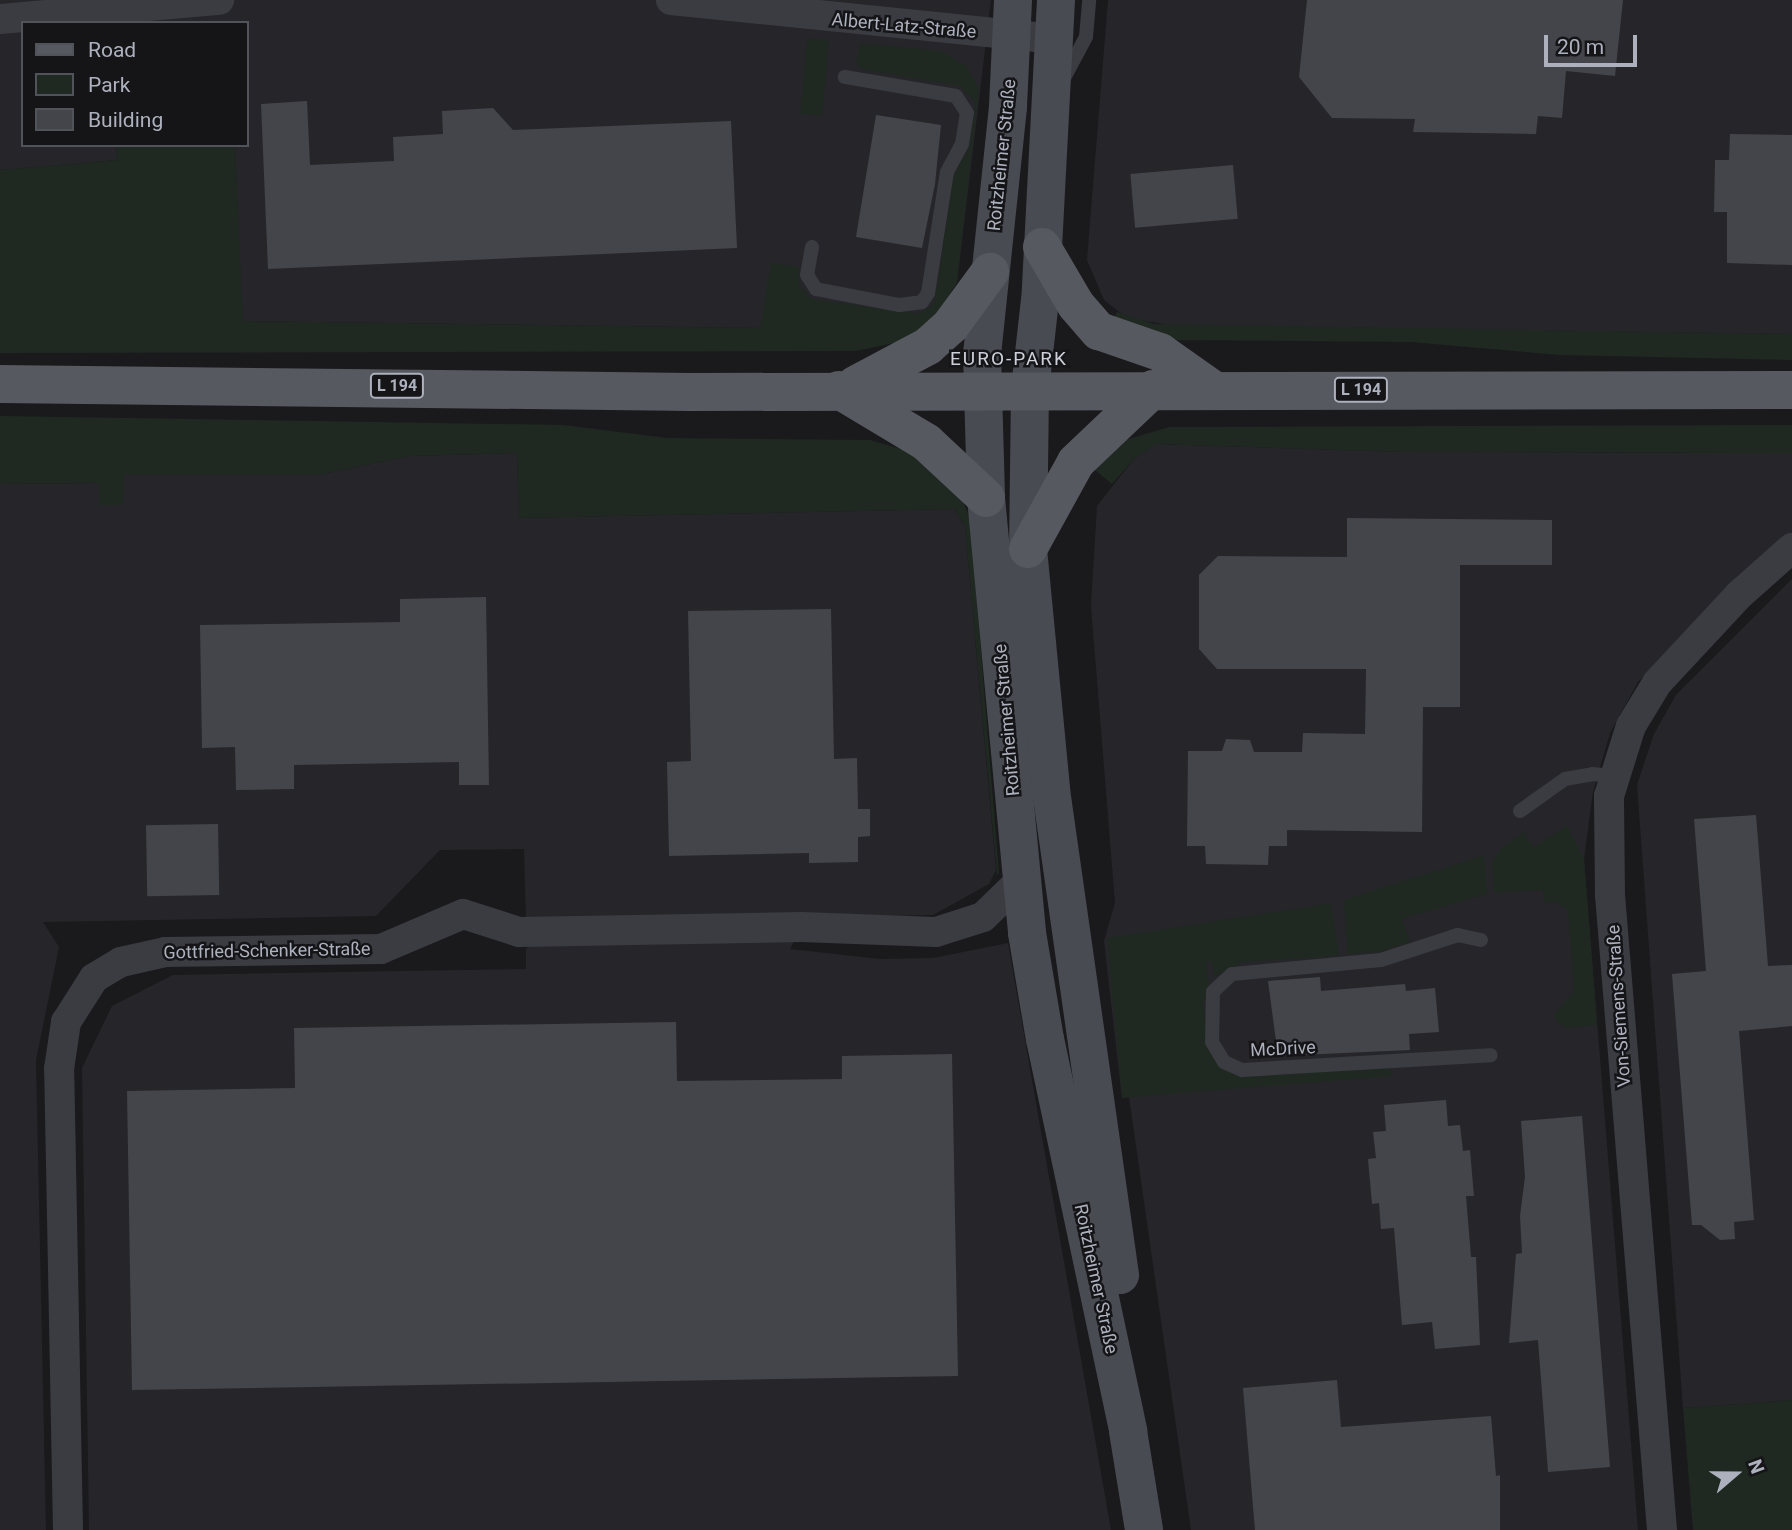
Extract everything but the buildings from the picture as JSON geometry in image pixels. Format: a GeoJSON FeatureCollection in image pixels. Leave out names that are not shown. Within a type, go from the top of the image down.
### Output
{"type":"FeatureCollection","features":[{"type":"Feature","properties":{"kind":"main road"},"geometry":{"type":"LineString","coordinates":[[1041,247],[1076,305],[1099,331],[1160,352],[1211,388]]}},
{"type":"Feature","properties":{"kind":"main road","name":"L 194"},"geometry":{"type":"LineString","coordinates":[[839,390],[873,379],[928,346],[951,325],[990,272]]}},
{"type":"Feature","properties":{"kind":"main road","name":"L 194"},"geometry":{"type":"LineString","coordinates":[[0,384],[839,390],[1792,390]]}},
{"type":"Feature","properties":{"kind":"main road"},"geometry":{"type":"LineString","coordinates":[[1028,549],[1076,462],[1153,389]]}},
{"type":"Feature","properties":{"kind":"main road"},"geometry":{"type":"LineString","coordinates":[[839,390],[926,442],[986,499]]}},
{"type":"Feature","properties":{"kind":"street"},"geometry":{"type":"LineString","coordinates":[[0,19],[219,0]]}},
{"type":"Feature","properties":{"kind":"street","name":"Albert-Latz-Straße"},"geometry":{"type":"LineString","coordinates":[[671,0],[1012,18],[1055,39]]}},
{"type":"Feature","properties":{"kind":"street","name":"Roitzheimer Straße"},"geometry":{"type":"LineString","coordinates":[[1056,0],[1053,100],[1030,389],[1028,549],[1051,790],[1080,1017],[1127,1319],[1128,1431]]}},
{"type":"Feature","properties":{"kind":"street","name":"Roitzheimer Straße"},"geometry":{"type":"LineString","coordinates":[[1012,18],[981,389],[986,499],[1021,880],[1045,1040],[1128,1431],[1144,1530]]}},
{"type":"Feature","properties":{"kind":"street","name":"Von-Siemens-Straße"},"geometry":{"type":"LineString","coordinates":[[1662,1530],[1607,818],[1614,776],[1631,726],[1657,683],[1739,595],[1792,548]]}},
{"type":"Feature","properties":{"kind":"street","name":"Gottfried-Schenker-Straße"},"geometry":{"type":"LineString","coordinates":[[68,1530],[59,1069],[66,1022],[83,990],[106,970],[143,955],[381,949],[463,914],[519,933],[801,927],[936,932],[983,917],[1021,880]]}},
{"type":"Feature","properties":{"kind":"lane"},"geometry":{"type":"LineString","coordinates":[[1053,100],[1086,37],[1089,0]]}},
{"type":"Feature","properties":{"kind":"lane"},"geometry":{"type":"LineString","coordinates":[[812,247],[807,275],[816,289],[899,305],[922,302],[928,293],[947,172],[962,144],[967,113],[956,96],[845,77]]}},
{"type":"Feature","properties":{"kind":"lane"},"geometry":{"type":"LineString","coordinates":[[1520,811],[1565,779],[1592,774],[1614,776]]}},
{"type":"Feature","properties":{"kind":"lane","name":"McDrive"},"geometry":{"type":"LineString","coordinates":[[1481,940],[1458,935],[1381,960],[1232,974],[1213,992],[1212,1042],[1224,1062],[1242,1070],[1491,1055]]}},
{"type":"Feature","properties":{"kind":"shaded area"},"geometry":{"type":"Polygon","coordinates":[[[0,0],[991,0],[957,282],[935,318],[760,328],[242,321],[235,147],[248,147],[248,21],[21,21],[21,147],[116,147],[117,160],[0,170],[0,0]]]}},
{"type":"Feature","properties":{"kind":"shaded area"},"geometry":{"type":"Polygon","coordinates":[[[1108,0],[1792,0],[1792,334],[1169,325],[1127,318],[1104,300],[1087,260],[1108,0]]]}},
{"type":"Feature","properties":{"kind":"shaded area"},"geometry":{"type":"Polygon","coordinates":[[[1156,444],[1403,452],[1792,453],[1792,532],[1738,576],[1638,682],[1610,733],[1593,792],[1584,859],[1638,1530],[1191,1530],[1129,1097],[1122,1098],[1104,941],[1115,903],[1091,606],[1097,506],[1133,460],[1156,444]]]}},
{"type":"Feature","properties":{"kind":"shaded area"},"geometry":{"type":"Polygon","coordinates":[[[517,453],[519,518],[955,509],[965,527],[996,870],[989,884],[933,915],[526,923],[524,849],[440,850],[376,916],[43,922],[59,947],[36,1060],[46,1530],[0,1530],[0,484],[99,483],[123,504],[123,475],[318,475],[410,456],[517,453]]]}},
{"type":"Feature","properties":{"kind":"shaded area"},"geometry":{"type":"Polygon","coordinates":[[[1792,579],[1792,1400],[1683,1408],[1637,785],[1654,734],[1676,695],[1792,579]]]}},
{"type":"Feature","properties":{"kind":"shaded area"},"geometry":{"type":"Polygon","coordinates":[[[796,937],[790,949],[880,959],[933,958],[1008,943],[1111,1530],[89,1530],[82,1068],[112,1006],[173,975],[526,969],[526,949],[531,943],[796,937]]]}},
{"type":"Feature","properties":{"kind":"green space"},"geometry":{"type":"Polygon","coordinates":[[[807,38],[829,40],[822,116],[800,114],[807,38]]]}},
{"type":"Feature","properties":{"kind":"green space"},"geometry":{"type":"Polygon","coordinates":[[[860,43],[941,51],[967,66],[979,89],[957,282],[936,318],[899,342],[856,351],[0,353],[0,170],[117,160],[116,147],[235,147],[243,321],[760,328],[771,262],[799,267],[799,286],[812,299],[920,314],[935,302],[953,175],[969,149],[975,102],[960,86],[861,69],[856,62],[860,43]]]}},
{"type":"Feature","properties":{"kind":"green space"},"geometry":{"type":"Polygon","coordinates":[[[1117,312],[1154,324],[1792,334],[1792,360],[1560,355],[1410,342],[1166,340],[1111,323],[1117,312]]]}},
{"type":"Feature","properties":{"kind":"green space"},"geometry":{"type":"Polygon","coordinates":[[[0,416],[563,425],[667,438],[870,440],[915,453],[959,493],[970,518],[999,872],[997,876],[965,527],[955,509],[519,518],[517,453],[410,456],[318,475],[124,475],[123,505],[99,505],[99,483],[0,484],[0,416]]]}},
{"type":"Feature","properties":{"kind":"green space"},"geometry":{"type":"Polygon","coordinates":[[[1792,425],[1792,453],[1403,452],[1157,444],[1133,460],[1112,484],[1090,466],[1125,440],[1169,427],[1792,425]]]}},
{"type":"Feature","properties":{"kind":"green space"},"geometry":{"type":"Polygon","coordinates":[[[1567,825],[1584,859],[1597,1025],[1566,1028],[1556,1021],[1554,1014],[1574,992],[1568,911],[1558,902],[1544,903],[1543,890],[1494,893],[1492,863],[1500,849],[1523,832],[1534,847],[1567,825]]]}},
{"type":"Feature","properties":{"kind":"green space"},"geometry":{"type":"Polygon","coordinates":[[[1484,855],[1487,894],[1402,919],[1410,942],[1380,952],[1347,954],[1344,900],[1484,855]]]}},
{"type":"Feature","properties":{"kind":"green space"},"geometry":{"type":"Polygon","coordinates":[[[1331,903],[1339,956],[1244,962],[1214,977],[1211,962],[1206,963],[1209,984],[1203,1003],[1208,1050],[1220,1067],[1243,1077],[1389,1067],[1393,1076],[1122,1098],[1107,938],[1331,903]]]}},
{"type":"Feature","properties":{"kind":"green space"},"geometry":{"type":"Polygon","coordinates":[[[1792,1400],[1792,1530],[1693,1530],[1683,1408],[1792,1400]]]}},
{"type":"Feature","properties":{"kind":"district","name":"EURO-PARK"},"geometry":{"type":"Point","coordinates":[1009,359]}}]}
